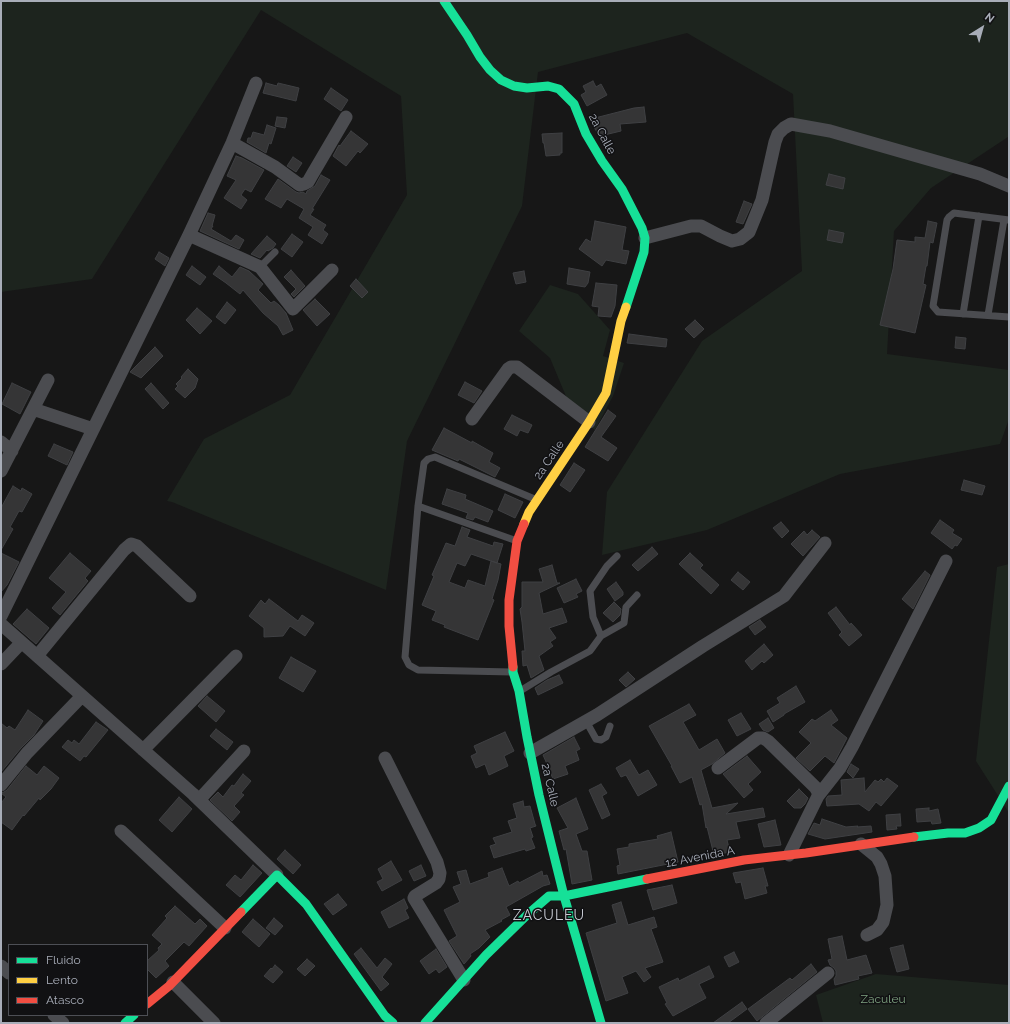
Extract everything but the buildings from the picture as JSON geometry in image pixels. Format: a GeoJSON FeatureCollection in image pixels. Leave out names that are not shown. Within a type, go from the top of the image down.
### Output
{"type":"FeatureCollection","features":[{"type":"Feature","properties":{"kind":"street","name":"2a Calle"},"geometry":{"type":"LineString","coordinates":[[444,1],[480,57],[490,70],[501,80],[514,86],[527,88],[548,86],[559,88],[574,104],[586,134],[622,190],[642,228],[645,238],[644,252],[621,321],[606,393],[589,422],[529,512],[517,541],[509,600],[509,626],[513,672],[520,691],[530,753],[539,795],[564,896],[601,1023]]}},
{"type":"Feature","properties":{"kind":"street"},"geometry":{"type":"LineString","coordinates":[[1,616],[189,235],[232,142],[256,83]]}},
{"type":"Feature","properties":{"kind":"street"},"geometry":{"type":"LineString","coordinates":[[232,142],[274,167],[300,185],[308,182],[346,117]]}},
{"type":"Feature","properties":{"kind":"street"},"geometry":{"type":"LineString","coordinates":[[645,238],[690,226],[701,226],[732,241],[740,239],[749,232],[762,200],[778,134],[791,124],[830,131],[980,174],[1009,186]]}},
{"type":"Feature","properties":{"kind":"street"},"geometry":{"type":"LineString","coordinates":[[189,235],[260,267],[293,309],[332,270]]}},
{"type":"Feature","properties":{"kind":"street"},"geometry":{"type":"LineString","coordinates":[[472,419],[508,369],[517,367],[589,422]]}},
{"type":"Feature","properties":{"kind":"street"},"geometry":{"type":"LineString","coordinates":[[1,471],[48,380]]}},
{"type":"Feature","properties":{"kind":"street"},"geometry":{"type":"LineString","coordinates":[[33,409],[93,429]]}},
{"type":"Feature","properties":{"kind":"street"},"geometry":{"type":"LineString","coordinates":[[1,442],[12,451]]}},
{"type":"Feature","properties":{"kind":"street"},"geometry":{"type":"LineString","coordinates":[[530,753],[586,721],[784,596],[826,543]]}},
{"type":"Feature","properties":{"kind":"street"},"geometry":{"type":"LineString","coordinates":[[37,656],[124,550],[131,544],[137,546],[190,596]]}},
{"type":"Feature","properties":{"kind":"street"},"geometry":{"type":"LineString","coordinates":[[789,855],[818,796],[840,768],[852,747],[946,561]]}},
{"type":"Feature","properties":{"kind":"street"},"geometry":{"type":"LineString","coordinates":[[1,624],[199,800],[306,904],[385,1016],[393,1023]]}},
{"type":"Feature","properties":{"kind":"street"},"geometry":{"type":"LineString","coordinates":[[1,664],[21,643]]}},
{"type":"Feature","properties":{"kind":"street"},"geometry":{"type":"LineString","coordinates":[[143,750],[236,656]]}},
{"type":"Feature","properties":{"kind":"street"},"geometry":{"type":"LineString","coordinates":[[1,785],[27,753],[82,696]]}},
{"type":"Feature","properties":{"kind":"street"},"geometry":{"type":"LineString","coordinates":[[718,768],[758,738],[763,738],[768,741],[815,787],[818,792],[818,796]]}},
{"type":"Feature","properties":{"kind":"street"},"geometry":{"type":"LineString","coordinates":[[199,800],[244,751]]}},
{"type":"Feature","properties":{"kind":"street"},"geometry":{"type":"LineString","coordinates":[[385,758],[437,862],[440,873],[439,879],[436,883],[414,898],[464,980]]}},
{"type":"Feature","properties":{"kind":"street","name":"12 Avenida A"},"geometry":{"type":"LineString","coordinates":[[425,1023],[486,955],[527,914],[549,896],[564,896],[744,860],[923,836],[965,833],[979,828],[991,820],[1009,786]]}},
{"type":"Feature","properties":{"kind":"street"},"geometry":{"type":"LineString","coordinates":[[121,831],[225,928]]}},
{"type":"Feature","properties":{"kind":"street"},"geometry":{"type":"LineString","coordinates":[[861,844],[877,857],[881,864],[885,876],[887,905],[883,922],[878,930],[867,935]]}},
{"type":"Feature","properties":{"kind":"street"},"geometry":{"type":"LineString","coordinates":[[148,1003],[173,982],[277,875]]}},
{"type":"Feature","properties":{"kind":"street"},"geometry":{"type":"LineString","coordinates":[[766,1023],[828,973]]}},
{"type":"Feature","properties":{"kind":"street"},"geometry":{"type":"LineString","coordinates":[[173,982],[214,1023]]}},
{"type":"Feature","properties":{"kind":"street"},"geometry":{"type":"LineString","coordinates":[[55,1016],[63,1023]]}},
{"type":"Feature","properties":{"kind":"street"},"geometry":{"type":"LineString","coordinates":[[125,1023],[133,1016]]}},
{"type":"Feature","properties":{"kind":"lane"},"geometry":{"type":"LineString","coordinates":[[988,315],[1006,220],[954,213],[947,220],[933,306],[935,310],[938,312],[1009,317]]}},
{"type":"Feature","properties":{"kind":"lane"},"geometry":{"type":"LineString","coordinates":[[963,314],[979,216]]}},
{"type":"Feature","properties":{"kind":"lane"},"geometry":{"type":"LineString","coordinates":[[260,267],[275,252]]}},
{"type":"Feature","properties":{"kind":"lane"},"geometry":{"type":"LineString","coordinates":[[513,672],[418,670],[409,665],[405,657],[418,506],[424,463],[428,459],[435,458],[537,500]]}},
{"type":"Feature","properties":{"kind":"lane"},"geometry":{"type":"LineString","coordinates":[[418,506],[517,541]]}},
{"type":"Feature","properties":{"kind":"lane"},"geometry":{"type":"LineString","coordinates":[[601,636],[593,617],[590,591],[607,566],[617,556]]}},
{"type":"Feature","properties":{"kind":"lane"},"geometry":{"type":"LineString","coordinates":[[520,691],[590,650],[601,636],[624,622],[626,607],[637,594]]}},
{"type":"Feature","properties":{"kind":"lane"},"geometry":{"type":"LineString","coordinates":[[586,721],[596,739],[601,740],[606,737],[610,726]]}},
{"type":"Feature","properties":{"kind":"green space"},"geometry":{"type":"Polygon","coordinates":[[[1,1],[1009,1],[1009,135],[931,188],[894,231],[887,354],[1009,370],[1009,419],[1000,444],[840,474],[707,530],[602,555],[607,492],[702,341],[802,271],[793,94],[687,33],[538,72],[522,206],[407,441],[386,590],[167,501],[204,439],[290,395],[407,195],[401,96],[261,10],[92,279],[1,292],[1,1]]]}},
{"type":"Feature","properties":{"kind":"green space"},"geometry":{"type":"Polygon","coordinates":[[[550,285],[578,294],[610,330],[603,356],[624,363],[613,396],[595,430],[573,413],[550,358],[519,331],[550,285]]]}},
{"type":"Feature","properties":{"kind":"green space"},"geometry":{"type":"Polygon","coordinates":[[[1009,564],[1009,813],[976,761],[997,567],[1009,564]]]}},
{"type":"Feature","properties":{"kind":"green space","name":"Zaculeu"},"geometry":{"type":"Polygon","coordinates":[[[876,974],[1009,985],[1009,1023],[823,1023],[816,995],[876,974]]]}},
{"type":"Feature","properties":{"kind":"traffic: fast"},"geometry":{"type":"LineString","coordinates":[[444,1],[480,57],[490,70],[501,80],[514,86],[527,88],[548,86],[559,89],[574,104],[586,134],[602,161],[622,189],[642,228],[645,238],[644,252],[626,307]]}},
{"type":"Feature","properties":{"kind":"traffic: fast"},"geometry":{"type":"LineString","coordinates":[[513,667],[539,795],[564,896],[601,1023]]}},
{"type":"Feature","properties":{"kind":"traffic: fast"},"geometry":{"type":"LineString","coordinates":[[914,837],[948,833],[965,833],[979,828],[991,820],[1009,786]]}},
{"type":"Feature","properties":{"kind":"traffic: fast"},"geometry":{"type":"LineString","coordinates":[[241,912],[277,875],[306,904],[385,1016],[393,1023]]}},
{"type":"Feature","properties":{"kind":"traffic: fast"},"geometry":{"type":"LineString","coordinates":[[425,1023],[486,955],[549,896],[564,896],[647,879]]}},
{"type":"Feature","properties":{"kind":"traffic: fast"},"geometry":{"type":"LineString","coordinates":[[125,1023],[133,1016]]}},
{"type":"Feature","properties":{"kind":"traffic: slow"},"geometry":{"type":"LineString","coordinates":[[524,524],[529,512],[589,422],[606,393],[621,321],[626,307]]}},
{"type":"Feature","properties":{"kind":"traffic: jam"},"geometry":{"type":"LineString","coordinates":[[513,667],[509,626],[509,600],[517,541],[524,524]]}},
{"type":"Feature","properties":{"kind":"traffic: jam"},"geometry":{"type":"LineString","coordinates":[[647,879],[744,860],[806,853],[914,837]]}},
{"type":"Feature","properties":{"kind":"traffic: jam"},"geometry":{"type":"LineString","coordinates":[[148,1003],[169,986],[241,912]]}},
{"type":"Feature","properties":{"kind":"district","name":"ZACULEU"},"geometry":{"type":"Point","coordinates":[549,916]}}]}
